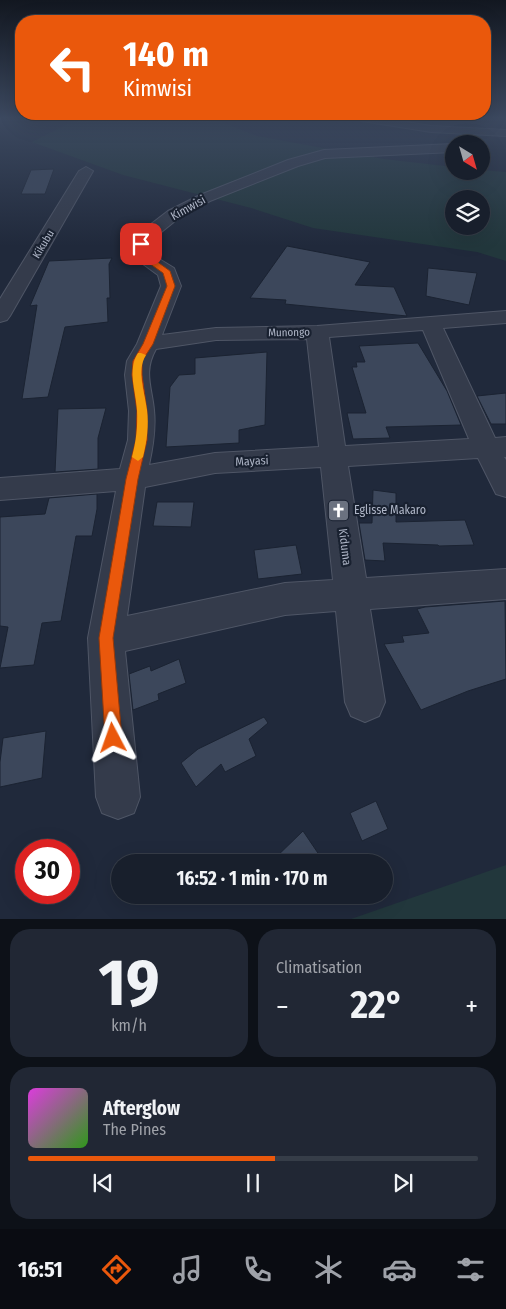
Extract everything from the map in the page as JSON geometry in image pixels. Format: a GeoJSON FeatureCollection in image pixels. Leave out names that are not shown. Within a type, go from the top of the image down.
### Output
{"type":"FeatureCollection","features":[{"type":"Feature","properties":{"kind":"street","name":"Kimwisi"},"geometry":{"type":"LineString","coordinates":[[118,797],[106,638],[132,479],[141,440],[142,411],[137,375],[138,361],[148,344],[171,286],[167,272],[149,260],[141,244],[148,235],[174,214],[205,198],[266,173],[303,161]]}},
{"type":"Feature","properties":{"kind":"street","name":"Kikubu"},"geometry":{"type":"LineString","coordinates":[[0,316],[86,171]]}},
{"type":"Feature","properties":{"kind":"street","name":"Munongo"},"geometry":{"type":"LineString","coordinates":[[148,344],[216,334],[317,332],[506,317]]}},
{"type":"Feature","properties":{"kind":"street"},"geometry":{"type":"LineString","coordinates":[[430,322],[496,448],[506,486]]}},
{"type":"Feature","properties":{"kind":"street","name":"Kiduma"},"geometry":{"type":"LineString","coordinates":[[317,332],[365,702]]}},
{"type":"Feature","properties":{"kind":"street","name":"Mayasi"},"geometry":{"type":"LineString","coordinates":[[0,489],[132,479],[215,463],[496,448]]}},
{"type":"Feature","properties":{"kind":"street"},"geometry":{"type":"LineString","coordinates":[[106,638],[285,598],[351,596],[506,584]]}},
{"type":"Feature","properties":{"kind":"green space"},"geometry":{"type":"Polygon","coordinates":[[[84,161],[401,161],[445,166],[445,180],[490,180],[490,171],[506,172],[506,261],[477,252],[313,228],[251,208],[123,175],[84,161]]]}},
{"type":"Feature","properties":{"kind":"green space"},"geometry":{"type":"Polygon","coordinates":[[[506,865],[506,919],[351,919],[506,865]]]}},
{"type":"Feature","properties":{"kind":"building"},"geometry":{"type":"Polygon","coordinates":[[[54,169],[45,194],[21,194],[31,170],[54,169]]]}},
{"type":"Feature","properties":{"kind":"building"},"geometry":{"type":"Polygon","coordinates":[[[287,246],[370,262],[355,285],[394,287],[407,316],[285,304],[286,300],[250,298],[287,246]]]}},
{"type":"Feature","properties":{"kind":"building"},"geometry":{"type":"Polygon","coordinates":[[[112,258],[109,264],[110,298],[107,298],[108,322],[65,327],[48,397],[22,399],[37,305],[30,306],[49,261],[112,258]]]}},
{"type":"Feature","properties":{"kind":"building"},"geometry":{"type":"Polygon","coordinates":[[[428,268],[477,273],[469,305],[426,296],[428,268]]]}},
{"type":"Feature","properties":{"kind":"building"},"geometry":{"type":"Polygon","coordinates":[[[418,343],[447,391],[461,425],[386,427],[390,438],[353,439],[347,413],[366,413],[352,367],[357,367],[356,362],[365,362],[359,346],[418,343]]]}},
{"type":"Feature","properties":{"kind":"building"},"geometry":{"type":"Polygon","coordinates":[[[267,352],[265,425],[239,430],[239,443],[166,447],[170,387],[179,375],[195,374],[195,358],[267,352]]]}},
{"type":"Feature","properties":{"kind":"building"},"geometry":{"type":"Polygon","coordinates":[[[506,393],[506,424],[491,424],[477,396],[506,393]]]}},
{"type":"Feature","properties":{"kind":"building"},"geometry":{"type":"Polygon","coordinates":[[[106,408],[98,438],[98,469],[55,472],[58,409],[106,408]]]}},
{"type":"Feature","properties":{"kind":"building"},"geometry":{"type":"Polygon","coordinates":[[[373,490],[396,493],[396,522],[465,520],[474,545],[439,546],[383,543],[385,561],[365,560],[359,523],[372,523],[373,490]]]}},
{"type":"Feature","properties":{"kind":"building"},"geometry":{"type":"Polygon","coordinates":[[[97,494],[97,509],[92,536],[76,536],[61,621],[42,623],[34,665],[0,668],[8,627],[0,626],[0,517],[45,514],[49,498],[97,494]]]}},
{"type":"Feature","properties":{"kind":"building"},"geometry":{"type":"Polygon","coordinates":[[[157,502],[194,502],[191,527],[153,526],[157,502]]]}},
{"type":"Feature","properties":{"kind":"building"},"geometry":{"type":"Polygon","coordinates":[[[296,545],[302,574],[258,579],[254,550],[296,545]]]}},
{"type":"Feature","properties":{"kind":"building"},"geometry":{"type":"Polygon","coordinates":[[[505,601],[506,679],[468,691],[421,710],[384,644],[404,642],[402,636],[429,633],[417,609],[505,601]]]}},
{"type":"Feature","properties":{"kind":"building"},"geometry":{"type":"Polygon","coordinates":[[[179,659],[186,683],[158,694],[159,700],[133,710],[129,674],[150,666],[151,671],[179,659]]]}},
{"type":"Feature","properties":{"kind":"building"},"geometry":{"type":"Polygon","coordinates":[[[264,717],[268,723],[249,739],[256,756],[225,772],[221,764],[196,787],[181,763],[198,749],[264,717]]]}},
{"type":"Feature","properties":{"kind":"building"},"geometry":{"type":"Polygon","coordinates":[[[46,731],[42,778],[0,787],[0,762],[3,738],[46,731]]]}},
{"type":"Feature","properties":{"kind":"building"},"geometry":{"type":"Polygon","coordinates":[[[376,801],[388,829],[362,841],[350,813],[376,801]]]}},
{"type":"Feature","properties":{"kind":"building"},"geometry":{"type":"Polygon","coordinates":[[[303,831],[319,854],[279,854],[303,831]]]}},
{"type":"Feature","properties":{"kind":"slow traffic"},"geometry":{"type":"LineString","coordinates":[[138,457],[141,440],[142,411],[137,375],[138,361],[141,355]]}},
{"type":"Feature","properties":{"kind":"place","name":"Eglisse Makaro"},"geometry":{"type":"Point","coordinates":[338,510]}},
{"type":"Feature","properties":{"kind":"route"},"geometry":{"type":"LineString","coordinates":[[113,738],[106,638],[132,479],[141,440],[142,411],[137,375],[138,361],[148,344],[171,286],[167,272],[149,260],[141,244]]}}]}
